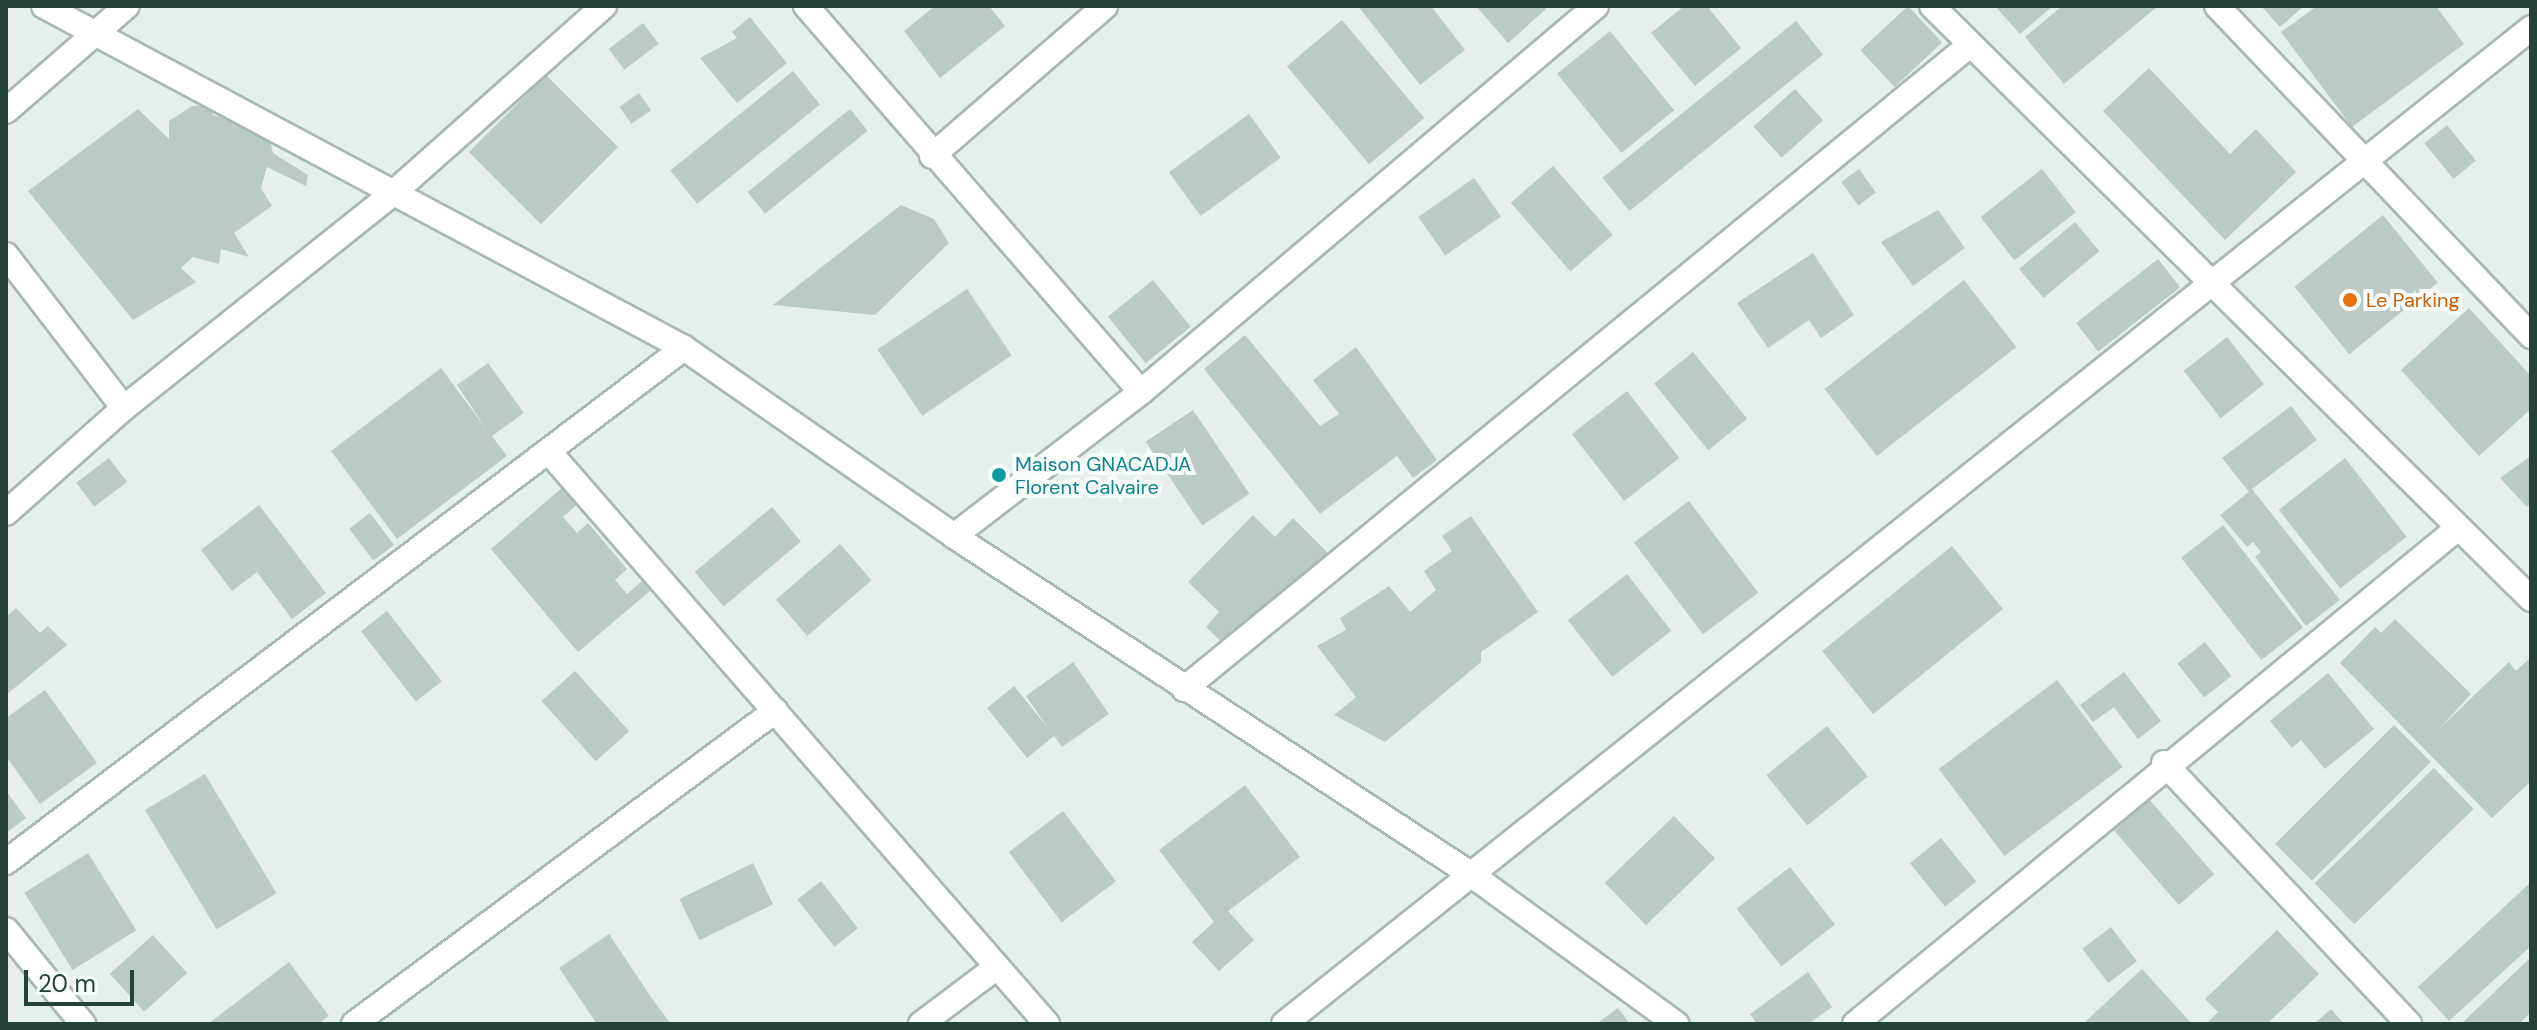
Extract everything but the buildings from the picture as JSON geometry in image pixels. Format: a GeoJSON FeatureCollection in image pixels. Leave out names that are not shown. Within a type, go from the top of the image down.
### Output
{"type":"FeatureCollection","features":[{"type":"Feature","properties":{"kind":"street"},"geometry":{"type":"LineString","coordinates":[[44,6],[391,195],[684,348],[954,536],[1472,875],[1676,1024]]}},
{"type":"Feature","properties":{"kind":"street"},"geometry":{"type":"LineString","coordinates":[[6,111],[127,6]]}},
{"type":"Feature","properties":{"kind":"street"},"geometry":{"type":"LineString","coordinates":[[6,513],[124,408],[391,195],[604,6]]}},
{"type":"Feature","properties":{"kind":"street"},"geometry":{"type":"LineString","coordinates":[[806,6],[932,156],[1141,392]]}},
{"type":"Feature","properties":{"kind":"street"},"geometry":{"type":"LineString","coordinates":[[932,156],[1105,6]]}},
{"type":"Feature","properties":{"kind":"street"},"geometry":{"type":"LineString","coordinates":[[954,536],[1141,392],[1596,6]]}},
{"type":"Feature","properties":{"kind":"street"},"geometry":{"type":"LineString","coordinates":[[1932,6],[2215,282],[2531,599]]}},
{"type":"Feature","properties":{"kind":"street"},"geometry":{"type":"LineString","coordinates":[[2217,6],[2360,164],[2531,336]]}},
{"type":"Feature","properties":{"kind":"street"},"geometry":{"type":"LineString","coordinates":[[1284,1024],[2531,28]]}},
{"type":"Feature","properties":{"kind":"street"},"geometry":{"type":"LineString","coordinates":[[1184,689],[1970,45]]}},
{"type":"Feature","properties":{"kind":"street"},"geometry":{"type":"LineString","coordinates":[[6,255],[124,408]]}},
{"type":"Feature","properties":{"kind":"street"},"geometry":{"type":"LineString","coordinates":[[6,862],[550,453],[684,348]]}},
{"type":"Feature","properties":{"kind":"street"},"geometry":{"type":"LineString","coordinates":[[550,453],[1047,1024]]}},
{"type":"Feature","properties":{"kind":"street"},"geometry":{"type":"LineString","coordinates":[[1855,1024],[2164,763],[2458,528]]}},
{"type":"Feature","properties":{"kind":"street"},"geometry":{"type":"LineString","coordinates":[[354,1024],[775,711]]}},
{"type":"Feature","properties":{"kind":"street"},"geometry":{"type":"LineString","coordinates":[[2164,763],[2409,1024]]}},
{"type":"Feature","properties":{"kind":"street"},"geometry":{"type":"LineString","coordinates":[[6,930],[83,1024]]}},
{"type":"Feature","properties":{"kind":"street"},"geometry":{"type":"LineString","coordinates":[[921,1024],[997,967]]}},
{"type":"Feature","properties":{"kind":"place","name":"Le Parking"},"geometry":{"type":"Point","coordinates":[2350,300]}},
{"type":"Feature","properties":{"kind":"place","name":"Maison GNACADJA Florent Calvaire"},"geometry":{"type":"Point","coordinates":[999,475]}}]}
